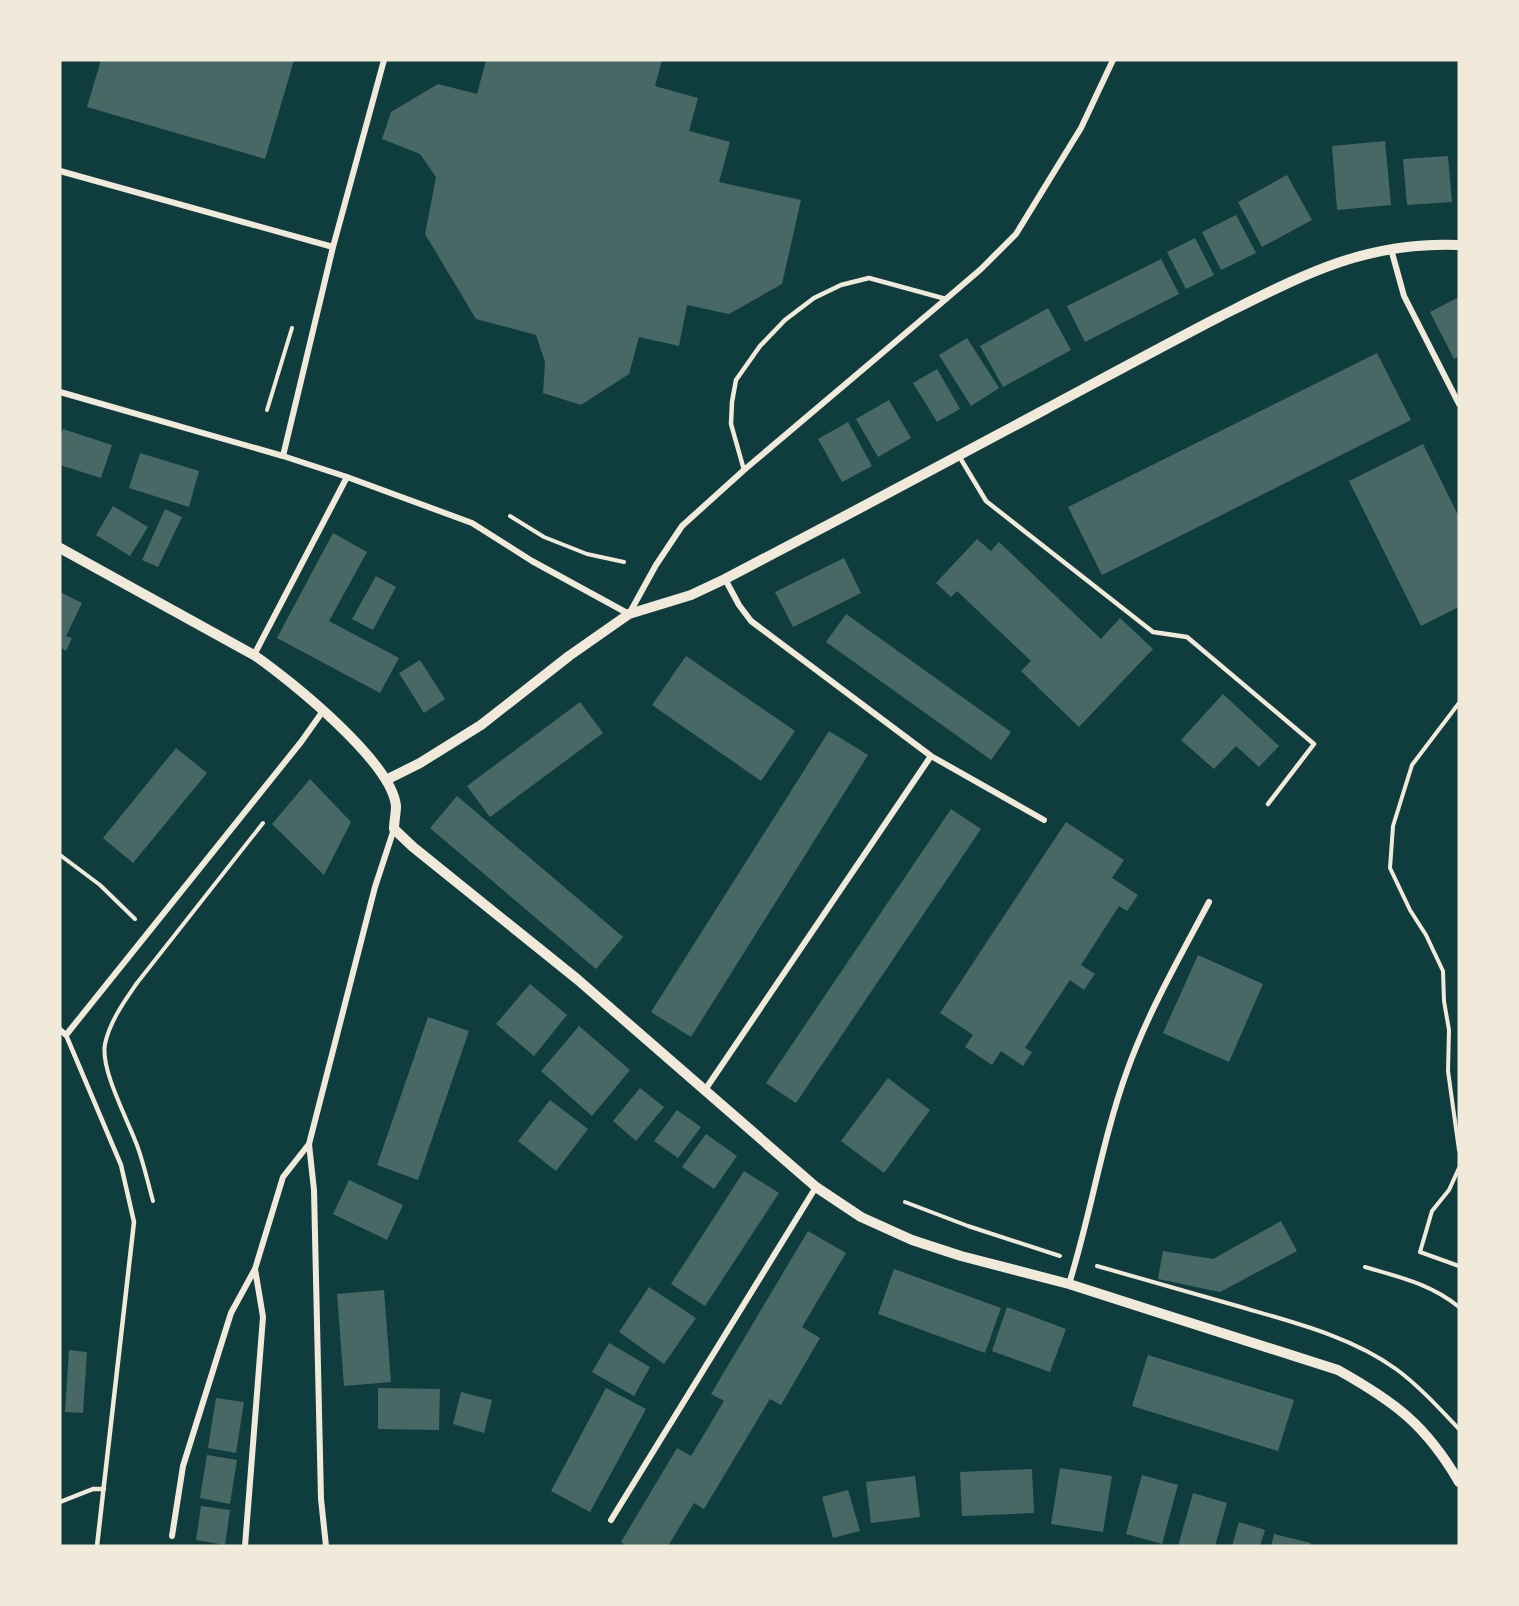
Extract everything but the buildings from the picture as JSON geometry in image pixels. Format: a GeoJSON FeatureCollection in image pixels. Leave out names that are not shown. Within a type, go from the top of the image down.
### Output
{"type":"FeatureCollection","features":[{"type":"Feature","properties":{"kind":"street"},"geometry":{"type":"LineString","coordinates":[[283,456],[333,247],[384,60]]}},
{"type":"Feature","properties":{"kind":"street"},"geometry":{"type":"LineString","coordinates":[[629,614],[656,565],[682,525],[981,269],[1016,234],[1081,128],[1113,60]]}},
{"type":"Feature","properties":{"kind":"street"},"geometry":{"type":"LineString","coordinates":[[60,171],[333,247]]}},
{"type":"Feature","properties":{"kind":"street"},"geometry":{"type":"LineString","coordinates":[[386,780],[420,763],[481,725],[569,656],[629,614],[691,595],[725,579],[1179,338],[1310,272],[1350,257],[1391,249],[1430,244],[1459,245]]}},
{"type":"Feature","properties":{"kind":"street"},"geometry":{"type":"LineString","coordinates":[[1391,249],[1404,296],[1459,404]]}},
{"type":"Feature","properties":{"kind":"street"},"geometry":{"type":"LineString","coordinates":[[60,392],[283,456],[472,523],[532,561],[629,614]]}},
{"type":"Feature","properties":{"kind":"street"},"geometry":{"type":"LineString","coordinates":[[254,655],[347,477]]}},
{"type":"Feature","properties":{"kind":"street"},"geometry":{"type":"LineString","coordinates":[[60,548],[254,655],[282,675],[354,741],[386,780],[396,805],[394,829],[375,887],[309,1144],[314,1190],[321,1499],[326,1546]]}},
{"type":"Feature","properties":{"kind":"street"},"geometry":{"type":"LineString","coordinates":[[725,579],[751,621],[931,756],[1044,820]]}},
{"type":"Feature","properties":{"kind":"street"},"geometry":{"type":"LineString","coordinates":[[63,1033],[148,933],[301,742],[323,711]]}},
{"type":"Feature","properties":{"kind":"street"},"geometry":{"type":"LineString","coordinates":[[705,1090],[931,756]]}},
{"type":"Feature","properties":{"kind":"street"},"geometry":{"type":"LineString","coordinates":[[394,829],[413,847],[578,979],[816,1187],[861,1217],[912,1240],[961,1256],[1069,1284],[1338,1370],[1365,1385],[1402,1411],[1442,1452],[1459,1482]]}},
{"type":"Feature","properties":{"kind":"street"},"geometry":{"type":"LineString","coordinates":[[1069,1284],[1109,1128],[1127,1070],[1162,989],[1209,902]]}},
{"type":"Feature","properties":{"kind":"street"},"geometry":{"type":"LineString","coordinates":[[172,1536],[183,1466],[231,1313],[255,1269],[283,1177],[309,1144]]}},
{"type":"Feature","properties":{"kind":"street"},"geometry":{"type":"LineString","coordinates":[[611,1520],[816,1187]]}},
{"type":"Feature","properties":{"kind":"street"},"geometry":{"type":"LineString","coordinates":[[245,1546],[263,1317],[255,1269]]}},
{"type":"Feature","properties":{"kind":"lane"},"geometry":{"type":"LineString","coordinates":[[744,470],[730,424],[736,380],[760,346],[786,320],[814,298],[841,285],[869,278],[946,299]]}},
{"type":"Feature","properties":{"kind":"lane"},"geometry":{"type":"LineString","coordinates":[[959,456],[986,501],[1153,632],[1187,637],[1314,744],[1268,804]]}},
{"type":"Feature","properties":{"kind":"lane"},"geometry":{"type":"LineString","coordinates":[[63,1033],[122,1165],[134,1222],[97,1546]]}},
{"type":"Feature","properties":{"kind":"lane"},"geometry":{"type":"LineString","coordinates":[[60,1502],[93,1489],[104,1489]]}},
{"type":"Feature","properties":{"kind":"path"},"geometry":{"type":"LineString","coordinates":[[267,411],[293,325]]}},
{"type":"Feature","properties":{"kind":"path"},"geometry":{"type":"LineString","coordinates":[[510,516],[544,537],[587,554],[624,562]]}},
{"type":"Feature","properties":{"kind":"path"},"geometry":{"type":"LineString","coordinates":[[1459,703],[1412,765],[1393,826],[1390,868],[1443,971],[1444,1000],[1449,1030],[1448,1071],[1459,1150]]}},
{"type":"Feature","properties":{"kind":"path"},"geometry":{"type":"LineString","coordinates":[[153,1201],[138,1147],[113,1085],[105,1056],[105,1045],[110,1028],[137,983],[265,820]]}},
{"type":"Feature","properties":{"kind":"path"},"geometry":{"type":"LineString","coordinates":[[60,855],[100,885],[148,933]]}},
{"type":"Feature","properties":{"kind":"path"},"geometry":{"type":"LineString","coordinates":[[1459,1168],[1449,1190],[1432,1211],[1420,1252],[1459,1266]]}},
{"type":"Feature","properties":{"kind":"path"},"geometry":{"type":"LineString","coordinates":[[905,1202],[968,1226],[1064,1257]]}},
{"type":"Feature","properties":{"kind":"path"},"geometry":{"type":"LineString","coordinates":[[1365,1268],[1413,1281],[1444,1295],[1459,1307]]}}]}
